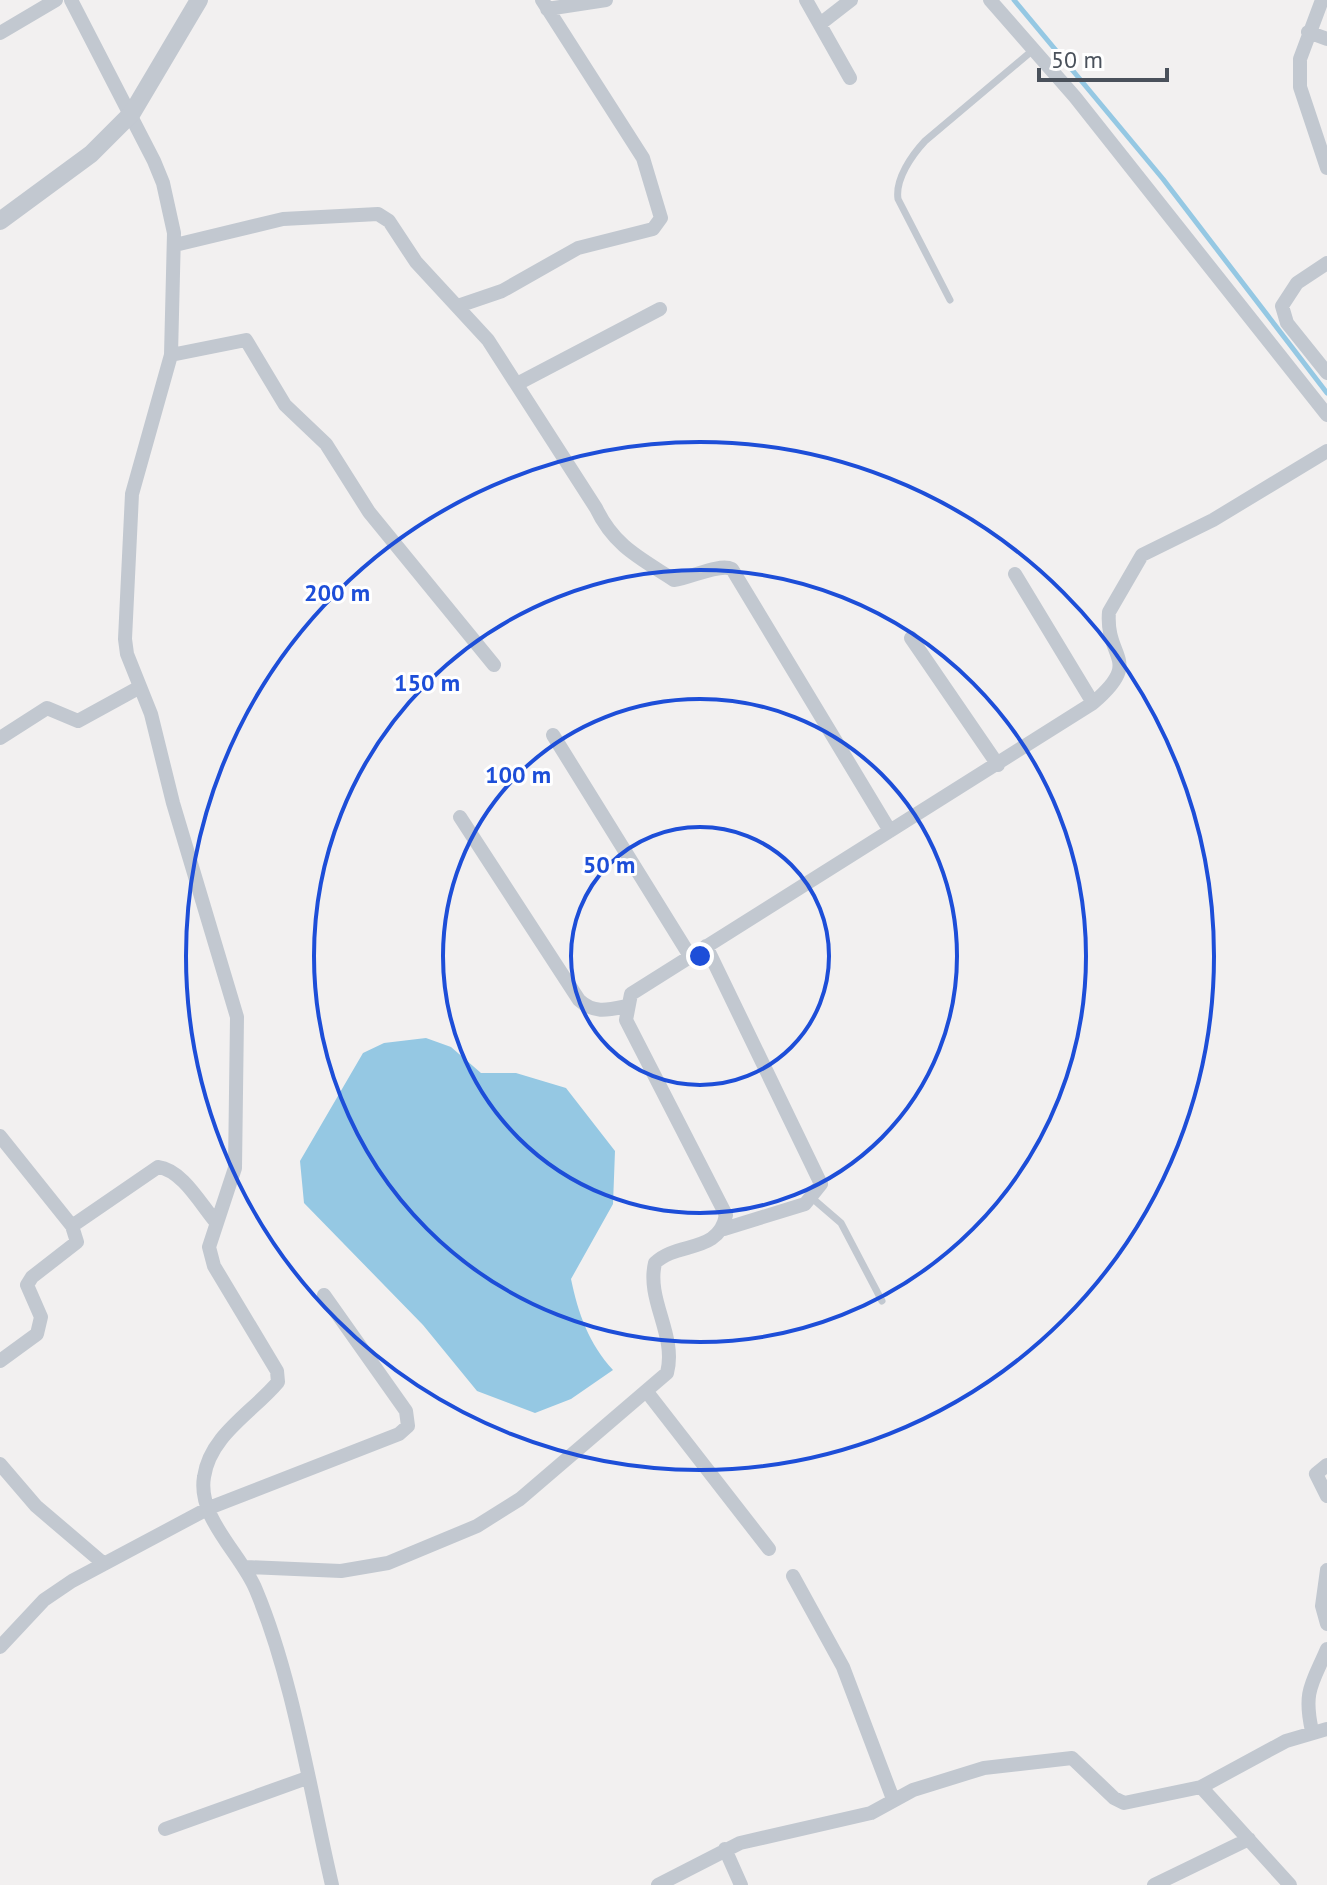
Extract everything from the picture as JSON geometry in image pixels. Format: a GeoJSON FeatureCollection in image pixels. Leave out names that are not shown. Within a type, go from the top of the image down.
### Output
{"type":"FeatureCollection","features":[{"type":"Feature","properties":{"kind":"street"},"geometry":{"type":"LineString","coordinates":[[0,33],[56,0]]}},
{"type":"Feature","properties":{"kind":"street"},"geometry":{"type":"LineString","coordinates":[[71,0],[132,113],[163,183],[175,245],[171,355],[132,494],[125,639],[151,714],[173,803],[237,1017],[235,1168],[215,1221],[209,1247],[214,1266],[272,1357],[278,1382],[224,1435],[210,1458],[203,1479],[209,1508],[226,1542],[246,1567],[273,1631],[332,1885]]}},
{"type":"Feature","properties":{"kind":"street"},"geometry":{"type":"LineString","coordinates":[[0,221],[91,154],[132,113],[199,0]]}},
{"type":"Feature","properties":{"kind":"street"},"geometry":{"type":"LineString","coordinates":[[458,306],[502,291],[578,248],[653,229],[661,218],[643,158],[545,4],[606,0]]}},
{"type":"Feature","properties":{"kind":"street"},"geometry":{"type":"LineString","coordinates":[[806,0],[850,78]]}},
{"type":"Feature","properties":{"kind":"street"},"geometry":{"type":"LineString","coordinates":[[820,24],[851,0]]}},
{"type":"Feature","properties":{"kind":"street"},"geometry":{"type":"LineString","coordinates":[[990,0],[1132,167],[1327,415]]}},
{"type":"Feature","properties":{"kind":"street"},"geometry":{"type":"LineString","coordinates":[[1322,0],[1300,59],[1300,87],[1327,168]]}},
{"type":"Feature","properties":{"kind":"street"},"geometry":{"type":"LineString","coordinates":[[1308,32],[1327,39]]}},
{"type":"Feature","properties":{"kind":"street"},"geometry":{"type":"LineString","coordinates":[[175,245],[255,223],[378,214],[389,221],[416,262],[488,340],[608,533],[622,546],[674,580],[698,577],[724,565],[732,569],[890,831]]}},
{"type":"Feature","properties":{"kind":"street"},"geometry":{"type":"LineString","coordinates":[[1327,263],[1297,283],[1282,306],[1287,323],[1327,373]]}},
{"type":"Feature","properties":{"kind":"street"},"geometry":{"type":"LineString","coordinates":[[517,384],[660,309]]}},
{"type":"Feature","properties":{"kind":"street"},"geometry":{"type":"LineString","coordinates":[[171,355],[246,340],[285,405],[326,444],[369,512],[494,665]]}},
{"type":"Feature","properties":{"kind":"street"},"geometry":{"type":"LineString","coordinates":[[724,1229],[726,1215],[626,1020],[631,994],[1093,703],[1112,687],[1120,673],[1120,659],[1109,612],[1135,563],[1157,545],[1213,520],[1327,451]]}},
{"type":"Feature","properties":{"kind":"street"},"geometry":{"type":"LineString","coordinates":[[1015,574],[1093,703]]}},
{"type":"Feature","properties":{"kind":"street"},"geometry":{"type":"LineString","coordinates":[[911,638],[998,765]]}},
{"type":"Feature","properties":{"kind":"street"},"geometry":{"type":"LineString","coordinates":[[0,738],[47,708],[78,721],[143,693]]}},
{"type":"Feature","properties":{"kind":"street"},"geometry":{"type":"LineString","coordinates":[[553,735],[690,956]]}},
{"type":"Feature","properties":{"kind":"street"},"geometry":{"type":"LineString","coordinates":[[460,817],[579,1000],[587,1008],[602,1011],[627,1006]]}},
{"type":"Feature","properties":{"kind":"street"},"geometry":{"type":"LineString","coordinates":[[246,1567],[341,1571],[388,1563],[453,1536],[520,1499],[667,1373],[670,1343],[654,1279],[655,1263],[710,1241],[724,1229],[812,1198],[821,1184],[819,1177],[706,946]]}},
{"type":"Feature","properties":{"kind":"street"},"geometry":{"type":"LineString","coordinates":[[0,1136],[72,1226],[77,1242],[32,1277],[27,1285],[41,1317],[37,1334],[0,1361]]}},
{"type":"Feature","properties":{"kind":"street"},"geometry":{"type":"LineString","coordinates":[[72,1226],[158,1167],[178,1177],[215,1221]]}},
{"type":"Feature","properties":{"kind":"street"},"geometry":{"type":"LineString","coordinates":[[0,1647],[44,1600],[104,1564],[209,1508],[399,1434],[408,1426],[406,1411],[324,1295]]}},
{"type":"Feature","properties":{"kind":"street"},"geometry":{"type":"LineString","coordinates":[[647,1392],[769,1549]]}},
{"type":"Feature","properties":{"kind":"street"},"geometry":{"type":"LineString","coordinates":[[0,1464],[36,1506],[104,1564]]}},
{"type":"Feature","properties":{"kind":"street"},"geometry":{"type":"LineString","coordinates":[[1327,1465],[1316,1474],[1327,1496]]}},
{"type":"Feature","properties":{"kind":"street"},"geometry":{"type":"LineString","coordinates":[[1327,1570],[1322,1606],[1327,1624]]}},
{"type":"Feature","properties":{"kind":"street"},"geometry":{"type":"LineString","coordinates":[[793,1576],[843,1667],[893,1799]]}},
{"type":"Feature","properties":{"kind":"street"},"geometry":{"type":"LineString","coordinates":[[658,1885],[740,1843],[871,1813],[893,1799],[984,1768],[1072,1758],[1114,1798],[1124,1803],[1201,1787],[1286,1741],[1319,1730],[1306,1703],[1308,1688],[1327,1649]]}},
{"type":"Feature","properties":{"kind":"street"},"geometry":{"type":"LineString","coordinates":[[165,1829],[307,1778]]}},
{"type":"Feature","properties":{"kind":"street"},"geometry":{"type":"LineString","coordinates":[[1201,1787],[1290,1885]]}},
{"type":"Feature","properties":{"kind":"street"},"geometry":{"type":"LineString","coordinates":[[1154,1885],[1249,1839]]}},
{"type":"Feature","properties":{"kind":"street"},"geometry":{"type":"LineString","coordinates":[[725,1849],[741,1885]]}},
{"type":"Feature","properties":{"kind":"lane"},"geometry":{"type":"LineString","coordinates":[[950,300],[898,199],[898,186],[918,148],[1034,49]]}},
{"type":"Feature","properties":{"kind":"lane"},"geometry":{"type":"LineString","coordinates":[[812,1198],[841,1223],[882,1301]]}},
{"type":"Feature","properties":{"kind":"water"},"geometry":{"type":"Polygon","coordinates":[[[426,1038],[451,1047],[481,1073],[516,1073],[566,1088],[615,1151],[613,1204],[571,1279],[586,1328],[597,1350],[613,1370],[571,1399],[535,1413],[477,1391],[423,1325],[304,1203],[300,1161],[363,1053],[384,1043],[426,1038]]]}},
{"type":"Feature","properties":{"kind":"waterway"},"geometry":{"type":"LineString","coordinates":[[1014,0],[1163,179],[1327,393]]}}]}
